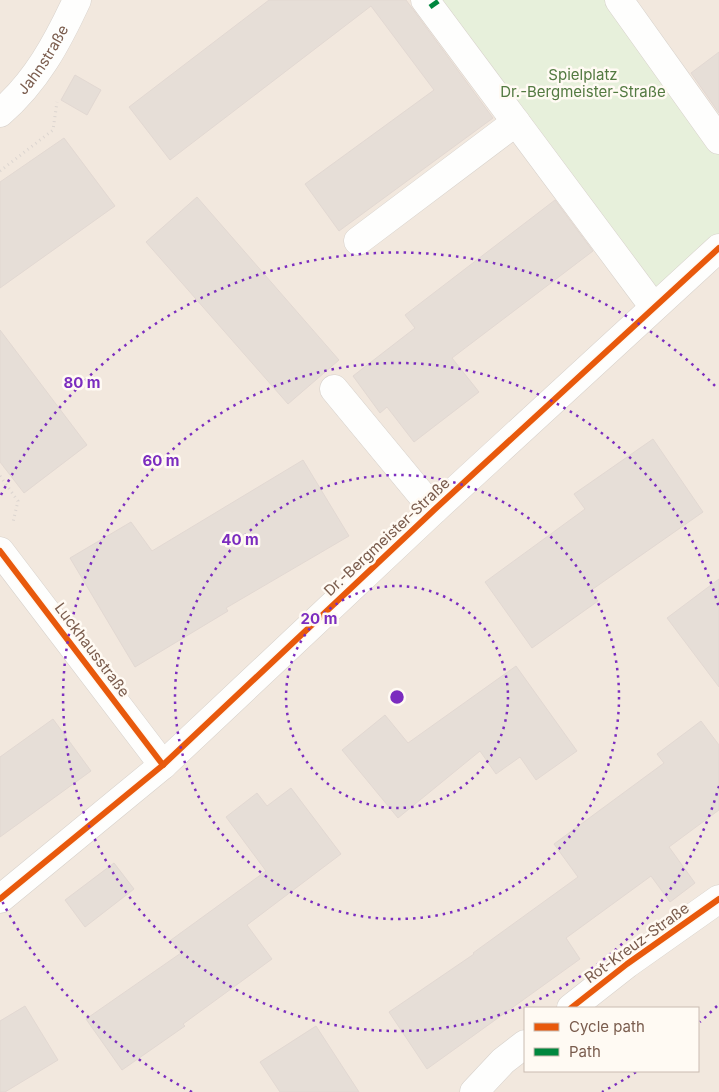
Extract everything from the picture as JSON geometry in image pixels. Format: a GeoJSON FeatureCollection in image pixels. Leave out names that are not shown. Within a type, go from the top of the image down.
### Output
{"type":"FeatureCollection","features":[{"type":"Feature","properties":{"kind":"street","name":"Jahnstraße"},"geometry":{"type":"LineString","coordinates":[[0,113],[33,79],[54,49],[77,0]]}},
{"type":"Feature","properties":{"kind":"street"},"geometry":{"type":"LineString","coordinates":[[424,0],[653,306]]}},
{"type":"Feature","properties":{"kind":"street"},"geometry":{"type":"LineString","coordinates":[[619,0],[719,140]]}},
{"type":"Feature","properties":{"kind":"street"},"geometry":{"type":"LineString","coordinates":[[358,241],[516,122]]}},
{"type":"Feature","properties":{"kind":"street","name":"Dr.-Bergmeister-Straße"},"geometry":{"type":"LineString","coordinates":[[0,899],[163,765],[653,306],[719,248]]}},
{"type":"Feature","properties":{"kind":"street","name":"Dr.-Bergmeister-Straße"},"geometry":{"type":"LineString","coordinates":[[334,389],[434,510]]}},
{"type":"Feature","properties":{"kind":"street","name":"Luckhausstraße"},"geometry":{"type":"LineString","coordinates":[[2,554],[163,765]]}},
{"type":"Feature","properties":{"kind":"street","name":"Rot-Kreuz-Straße"},"geometry":{"type":"LineString","coordinates":[[572,1007],[628,964],[719,899]]}},
{"type":"Feature","properties":{"kind":"street"},"geometry":{"type":"LineString","coordinates":[[474,1092],[503,1061],[524,1045]]}},
{"type":"Feature","properties":{"kind":"path"},"geometry":{"type":"LineString","coordinates":[[0,476],[18,501],[2,554]]}},
{"type":"Feature","properties":{"kind":"shaded area"},"geometry":{"type":"Polygon","coordinates":[[[0,0],[719,0],[719,1092],[0,1092],[0,0]]]}},
{"type":"Feature","properties":{"kind":"green space","name":"Spielplatz Dr.-Bergmeister-Straße"},"geometry":{"type":"Polygon","coordinates":[[[425,0],[619,0],[719,140],[719,248],[653,306],[425,0]]]}},
{"type":"Feature","properties":{"kind":"building"},"geometry":{"type":"Polygon","coordinates":[[[269,0],[406,0],[493,118],[339,231],[305,184],[434,90],[371,6],[170,160],[129,107],[269,0]]]}},
{"type":"Feature","properties":{"kind":"building"},"geometry":{"type":"Polygon","coordinates":[[[719,52],[719,113],[691,73],[719,52]]]}},
{"type":"Feature","properties":{"kind":"building"},"geometry":{"type":"Polygon","coordinates":[[[75,75],[101,90],[87,115],[61,100],[75,75]]]}},
{"type":"Feature","properties":{"kind":"building"},"geometry":{"type":"Polygon","coordinates":[[[64,138],[115,206],[0,288],[0,182],[64,138]]]}},
{"type":"Feature","properties":{"kind":"building"},"geometry":{"type":"Polygon","coordinates":[[[197,197],[339,360],[288,404],[146,242],[197,197]]]}},
{"type":"Feature","properties":{"kind":"building"},"geometry":{"type":"Polygon","coordinates":[[[555,200],[593,251],[452,358],[479,392],[414,442],[387,407],[380,413],[353,376],[415,328],[405,315],[555,200]]]}},
{"type":"Feature","properties":{"kind":"building"},"geometry":{"type":"Polygon","coordinates":[[[0,330],[87,445],[24,493],[0,462],[0,330]]]}},
{"type":"Feature","properties":{"kind":"building"},"geometry":{"type":"Polygon","coordinates":[[[653,439],[703,512],[590,591],[598,601],[532,648],[485,582],[585,509],[574,494],[653,439]]]}},
{"type":"Feature","properties":{"kind":"building"},"geometry":{"type":"Polygon","coordinates":[[[303,460],[349,536],[226,608],[228,611],[135,667],[70,558],[131,522],[152,551],[303,460]]]}},
{"type":"Feature","properties":{"kind":"building"},"geometry":{"type":"Polygon","coordinates":[[[719,579],[719,687],[667,618],[719,579]]]}},
{"type":"Feature","properties":{"kind":"building"},"geometry":{"type":"Polygon","coordinates":[[[516,666],[577,751],[536,780],[520,757],[496,774],[480,751],[398,818],[342,750],[385,715],[408,743],[516,666]]]}},
{"type":"Feature","properties":{"kind":"building"},"geometry":{"type":"Polygon","coordinates":[[[53,719],[91,771],[0,837],[0,757],[53,719]]]}},
{"type":"Feature","properties":{"kind":"building"},"geometry":{"type":"Polygon","coordinates":[[[701,721],[719,745],[719,810],[669,847],[695,883],[670,902],[651,876],[566,938],[580,959],[427,1069],[389,1012],[474,954],[578,877],[554,844],[664,763],[657,754],[701,721]]]}},
{"type":"Feature","properties":{"kind":"building"},"geometry":{"type":"Polygon","coordinates":[[[291,788],[341,854],[247,925],[272,959],[183,1024],[185,1026],[122,1070],[86,1019],[181,953],[171,940],[266,871],[226,817],[257,793],[267,806],[291,788]]]}},
{"type":"Feature","properties":{"kind":"building"},"geometry":{"type":"Polygon","coordinates":[[[114,863],[134,889],[85,927],[65,900],[114,863]]]}},
{"type":"Feature","properties":{"kind":"building"},"geometry":{"type":"Polygon","coordinates":[[[25,1006],[58,1060],[5,1092],[0,1092],[0,1021],[25,1006]]]}},
{"type":"Feature","properties":{"kind":"building"},"geometry":{"type":"Polygon","coordinates":[[[316,1026],[359,1092],[280,1092],[260,1062],[316,1026]]]}},
{"type":"Feature","properties":{"kind":"marked path"},"geometry":{"type":"LineString","coordinates":[[430,7],[440,0]]}},
{"type":"Feature","properties":{"kind":"cycle path"},"geometry":{"type":"LineString","coordinates":[[0,899],[163,765],[434,510],[719,248]]}},
{"type":"Feature","properties":{"kind":"cycle path"},"geometry":{"type":"LineString","coordinates":[[0,551],[163,765]]}},
{"type":"Feature","properties":{"kind":"cycle path"},"geometry":{"type":"LineString","coordinates":[[572,1007],[627,964],[719,899]]}}]}
